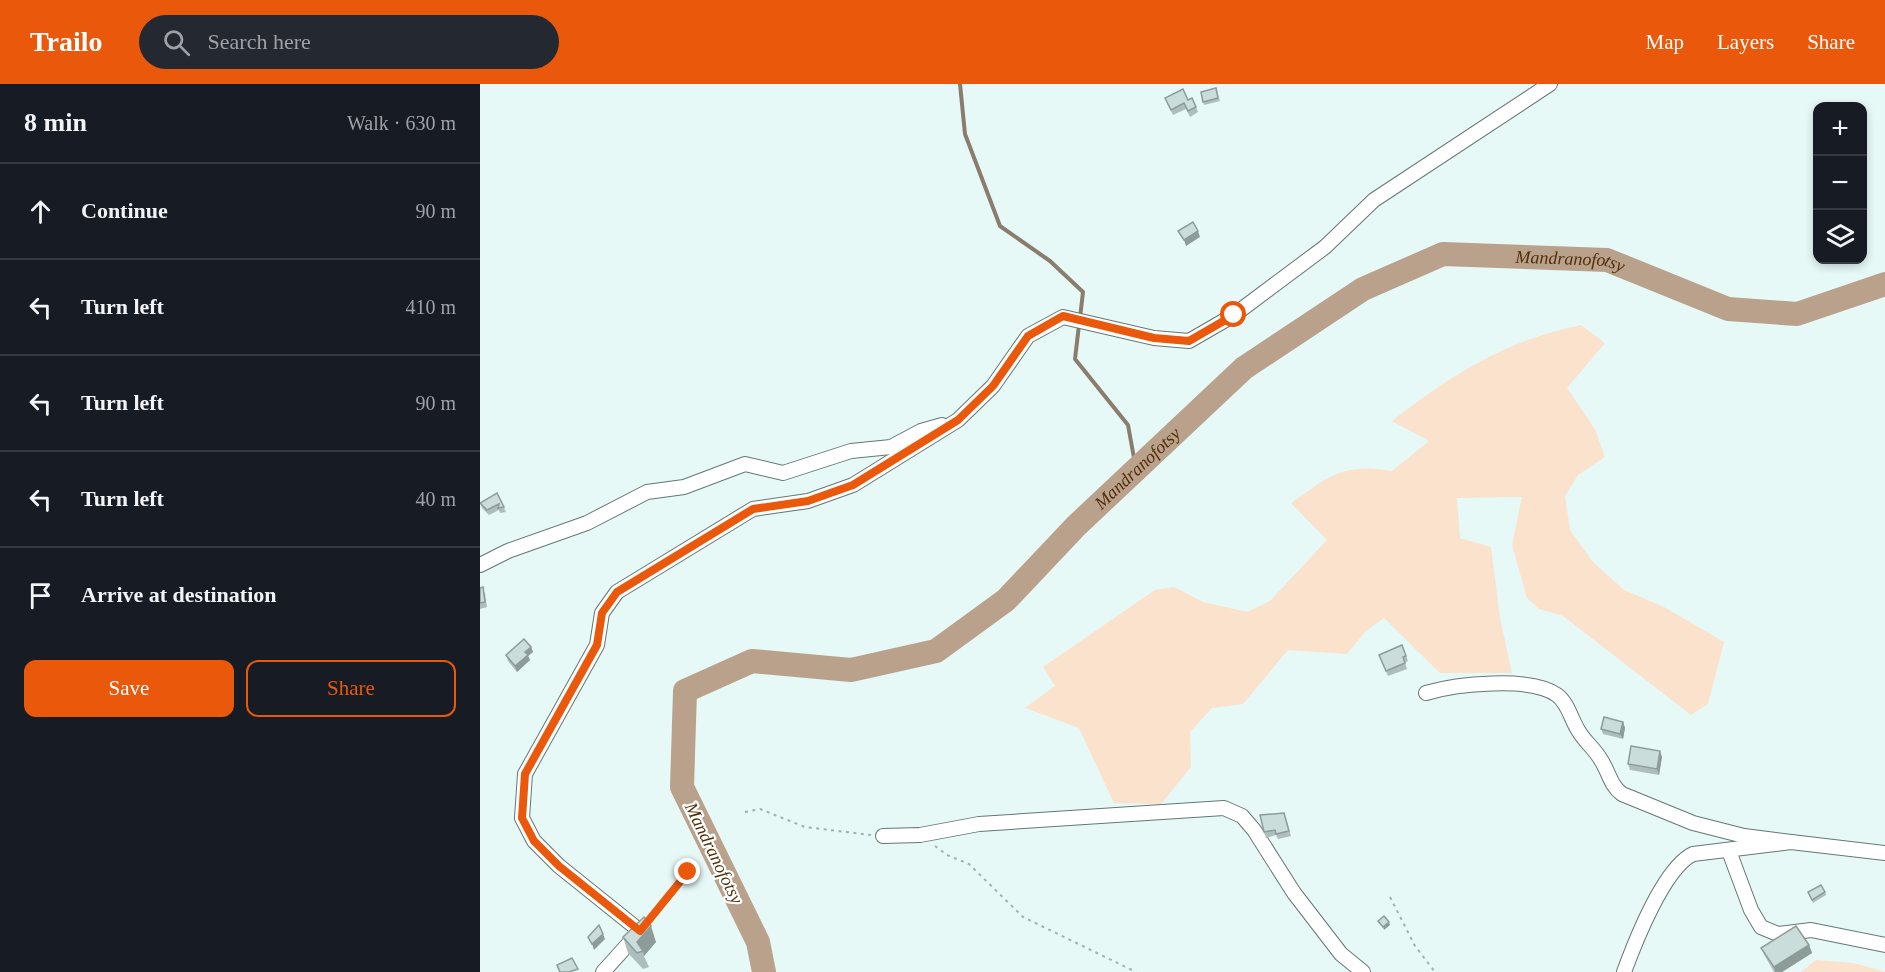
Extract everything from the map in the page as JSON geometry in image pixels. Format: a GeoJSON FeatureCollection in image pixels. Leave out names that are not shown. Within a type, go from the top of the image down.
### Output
{"type":"FeatureCollection","features":[{"type":"Feature","properties":{"kind":"street"},"geometry":{"type":"LineString","coordinates":[[603,972],[640,931],[559,866],[534,841],[522,818],[525,774],[597,645],[602,613],[617,592],[753,509],[808,501],[853,485],[958,420],[993,386],[1028,336],[1063,316],[1154,338],[1189,341],[1234,315],[1325,246],[1374,200],[1550,84]]}},
{"type":"Feature","properties":{"kind":"street"},"geometry":{"type":"LineString","coordinates":[[480,566],[508,551],[587,523],[647,492],[684,488],[745,464],[783,473],[852,451],[891,447],[921,431],[958,420]]}},
{"type":"Feature","properties":{"kind":"street"},"geometry":{"type":"LineString","coordinates":[[1426,693],[1446,687],[1524,684],[1545,688],[1559,696],[1578,731],[1601,759],[1614,788],[1622,794],[1693,823],[1744,836],[1885,853]]}},
{"type":"Feature","properties":{"kind":"street"},"geometry":{"type":"LineString","coordinates":[[883,836],[920,835],[980,824],[1224,808],[1242,816],[1254,830],[1293,893],[1341,954],[1363,972]]}},
{"type":"Feature","properties":{"kind":"street"},"geometry":{"type":"LineString","coordinates":[[1624,972],[1652,907],[1685,858],[1693,854],[1791,842]]}},
{"type":"Feature","properties":{"kind":"street"},"geometry":{"type":"LineString","coordinates":[[1729,851],[1751,910],[1761,927],[1778,934],[1811,930],[1885,945]]}},
{"type":"Feature","properties":{"kind":"path"},"geometry":{"type":"LineString","coordinates":[[745,812],[760,809],[805,827],[883,836]]}},
{"type":"Feature","properties":{"kind":"path"},"geometry":{"type":"LineString","coordinates":[[920,835],[947,855],[969,864],[1023,916],[1136,972]]}},
{"type":"Feature","properties":{"kind":"path"},"geometry":{"type":"LineString","coordinates":[[640,931],[688,872]]}},
{"type":"Feature","properties":{"kind":"path"},"geometry":{"type":"LineString","coordinates":[[1390,897],[1415,945],[1435,972]]}},
{"type":"Feature","properties":{"kind":"shaded area"},"geometry":{"type":"Polygon","coordinates":[[[1581,325],[1605,343],[1567,388],[1595,429],[1605,457],[1578,475],[1565,496],[1570,530],[1592,561],[1624,590],[1664,607],[1724,642],[1708,704],[1691,715],[1563,616],[1539,609],[1527,598],[1512,545],[1522,497],[1457,498],[1460,538],[1491,547],[1500,618],[1512,673],[1440,673],[1384,618],[1365,632],[1347,654],[1288,650],[1243,704],[1212,708],[1190,732],[1191,767],[1161,804],[1114,803],[1079,728],[1025,708],[1055,686],[1043,667],[1155,590],[1174,587],[1203,602],[1247,612],[1270,601],[1327,540],[1291,503],[1326,479],[1348,470],[1392,471],[1429,441],[1392,421],[1436,388],[1480,361],[1528,340],[1581,325]]]}},
{"type":"Feature","properties":{"kind":"shaded area"},"geometry":{"type":"Polygon","coordinates":[[[1816,960],[1854,963],[1885,972],[1801,972],[1816,960]]]}},
{"type":"Feature","properties":{"kind":"building"},"geometry":{"type":"Polygon","coordinates":[[[1216,88],[1218,98],[1203,102],[1201,92],[1216,88]]]}},
{"type":"Feature","properties":{"kind":"building"},"geometry":{"type":"Polygon","coordinates":[[[1183,89],[1188,100],[1192,98],[1196,107],[1188,111],[1184,103],[1171,110],[1165,98],[1183,89]]]}},
{"type":"Feature","properties":{"kind":"building"},"geometry":{"type":"Polygon","coordinates":[[[1193,222],[1198,231],[1184,240],[1178,231],[1193,222]]]}},
{"type":"Feature","properties":{"kind":"building"},"geometry":{"type":"Polygon","coordinates":[[[497,493],[504,507],[498,508],[499,504],[487,510],[480,503],[497,493]]]}},
{"type":"Feature","properties":{"kind":"building"},"geometry":{"type":"Polygon","coordinates":[[[483,587],[485,602],[480,603],[480,588],[483,587]]]}},
{"type":"Feature","properties":{"kind":"building"},"geometry":{"type":"Polygon","coordinates":[[[524,639],[531,647],[525,652],[528,655],[515,666],[506,655],[524,639]]]}},
{"type":"Feature","properties":{"kind":"building"},"geometry":{"type":"Polygon","coordinates":[[[1402,645],[1406,656],[1403,657],[1405,663],[1386,671],[1379,655],[1402,645]]]}},
{"type":"Feature","properties":{"kind":"building"},"geometry":{"type":"Polygon","coordinates":[[[1604,717],[1623,722],[1620,734],[1601,729],[1604,717]]]}},
{"type":"Feature","properties":{"kind":"building"},"geometry":{"type":"Polygon","coordinates":[[[1631,746],[1660,751],[1657,769],[1628,764],[1631,746]]]}},
{"type":"Feature","properties":{"kind":"building"},"geometry":{"type":"Polygon","coordinates":[[[1284,813],[1289,831],[1276,834],[1275,830],[1264,832],[1260,815],[1284,813]]]}},
{"type":"Feature","properties":{"kind":"building"},"geometry":{"type":"Polygon","coordinates":[[[1821,885],[1825,892],[1812,900],[1808,892],[1821,885]]]}},
{"type":"Feature","properties":{"kind":"building"},"geometry":{"type":"Polygon","coordinates":[[[1384,916],[1389,922],[1383,927],[1378,921],[1384,916]]]}},
{"type":"Feature","properties":{"kind":"building"},"geometry":{"type":"Polygon","coordinates":[[[644,917],[651,926],[637,942],[643,951],[637,953],[623,937],[644,917]]]}},
{"type":"Feature","properties":{"kind":"building"},"geometry":{"type":"Polygon","coordinates":[[[599,925],[603,934],[592,944],[588,937],[599,925]]]}},
{"type":"Feature","properties":{"kind":"building"},"geometry":{"type":"Polygon","coordinates":[[[1796,926],[1809,945],[1774,967],[1761,948],[1796,926]]]}},
{"type":"Feature","properties":{"kind":"building"},"geometry":{"type":"Polygon","coordinates":[[[572,958],[578,969],[560,972],[557,965],[572,958]]]}},
{"type":"Feature","properties":{"kind":"waterway"},"geometry":{"type":"LineString","coordinates":[[960,84],[965,134],[1000,226],[1050,261],[1083,292],[1080,318]]}},
{"type":"Feature","properties":{"kind":"waterway","name":"Mandranofotsy"},"geometry":{"type":"LineString","coordinates":[[764,972],[758,942],[682,787],[685,691],[752,661],[851,670],[936,651],[1006,600],[1076,526],[1244,368],[1363,289],[1443,254],[1607,260],[1728,309],[1797,314],[1885,284]]}},
{"type":"Feature","properties":{"kind":"waterway"},"geometry":{"type":"LineString","coordinates":[[1079,325],[1075,359],[1128,425],[1136,469]]}},
{"type":"Feature","properties":{"kind":"route"},"geometry":{"type":"LineString","coordinates":[[688,872],[640,931],[559,866],[534,841],[522,818],[525,774],[597,645],[602,613],[617,592],[649,570],[753,509],[808,501],[853,485],[958,420],[993,386],[1028,336],[1063,316],[1154,338],[1189,341],[1234,315]]}}]}
